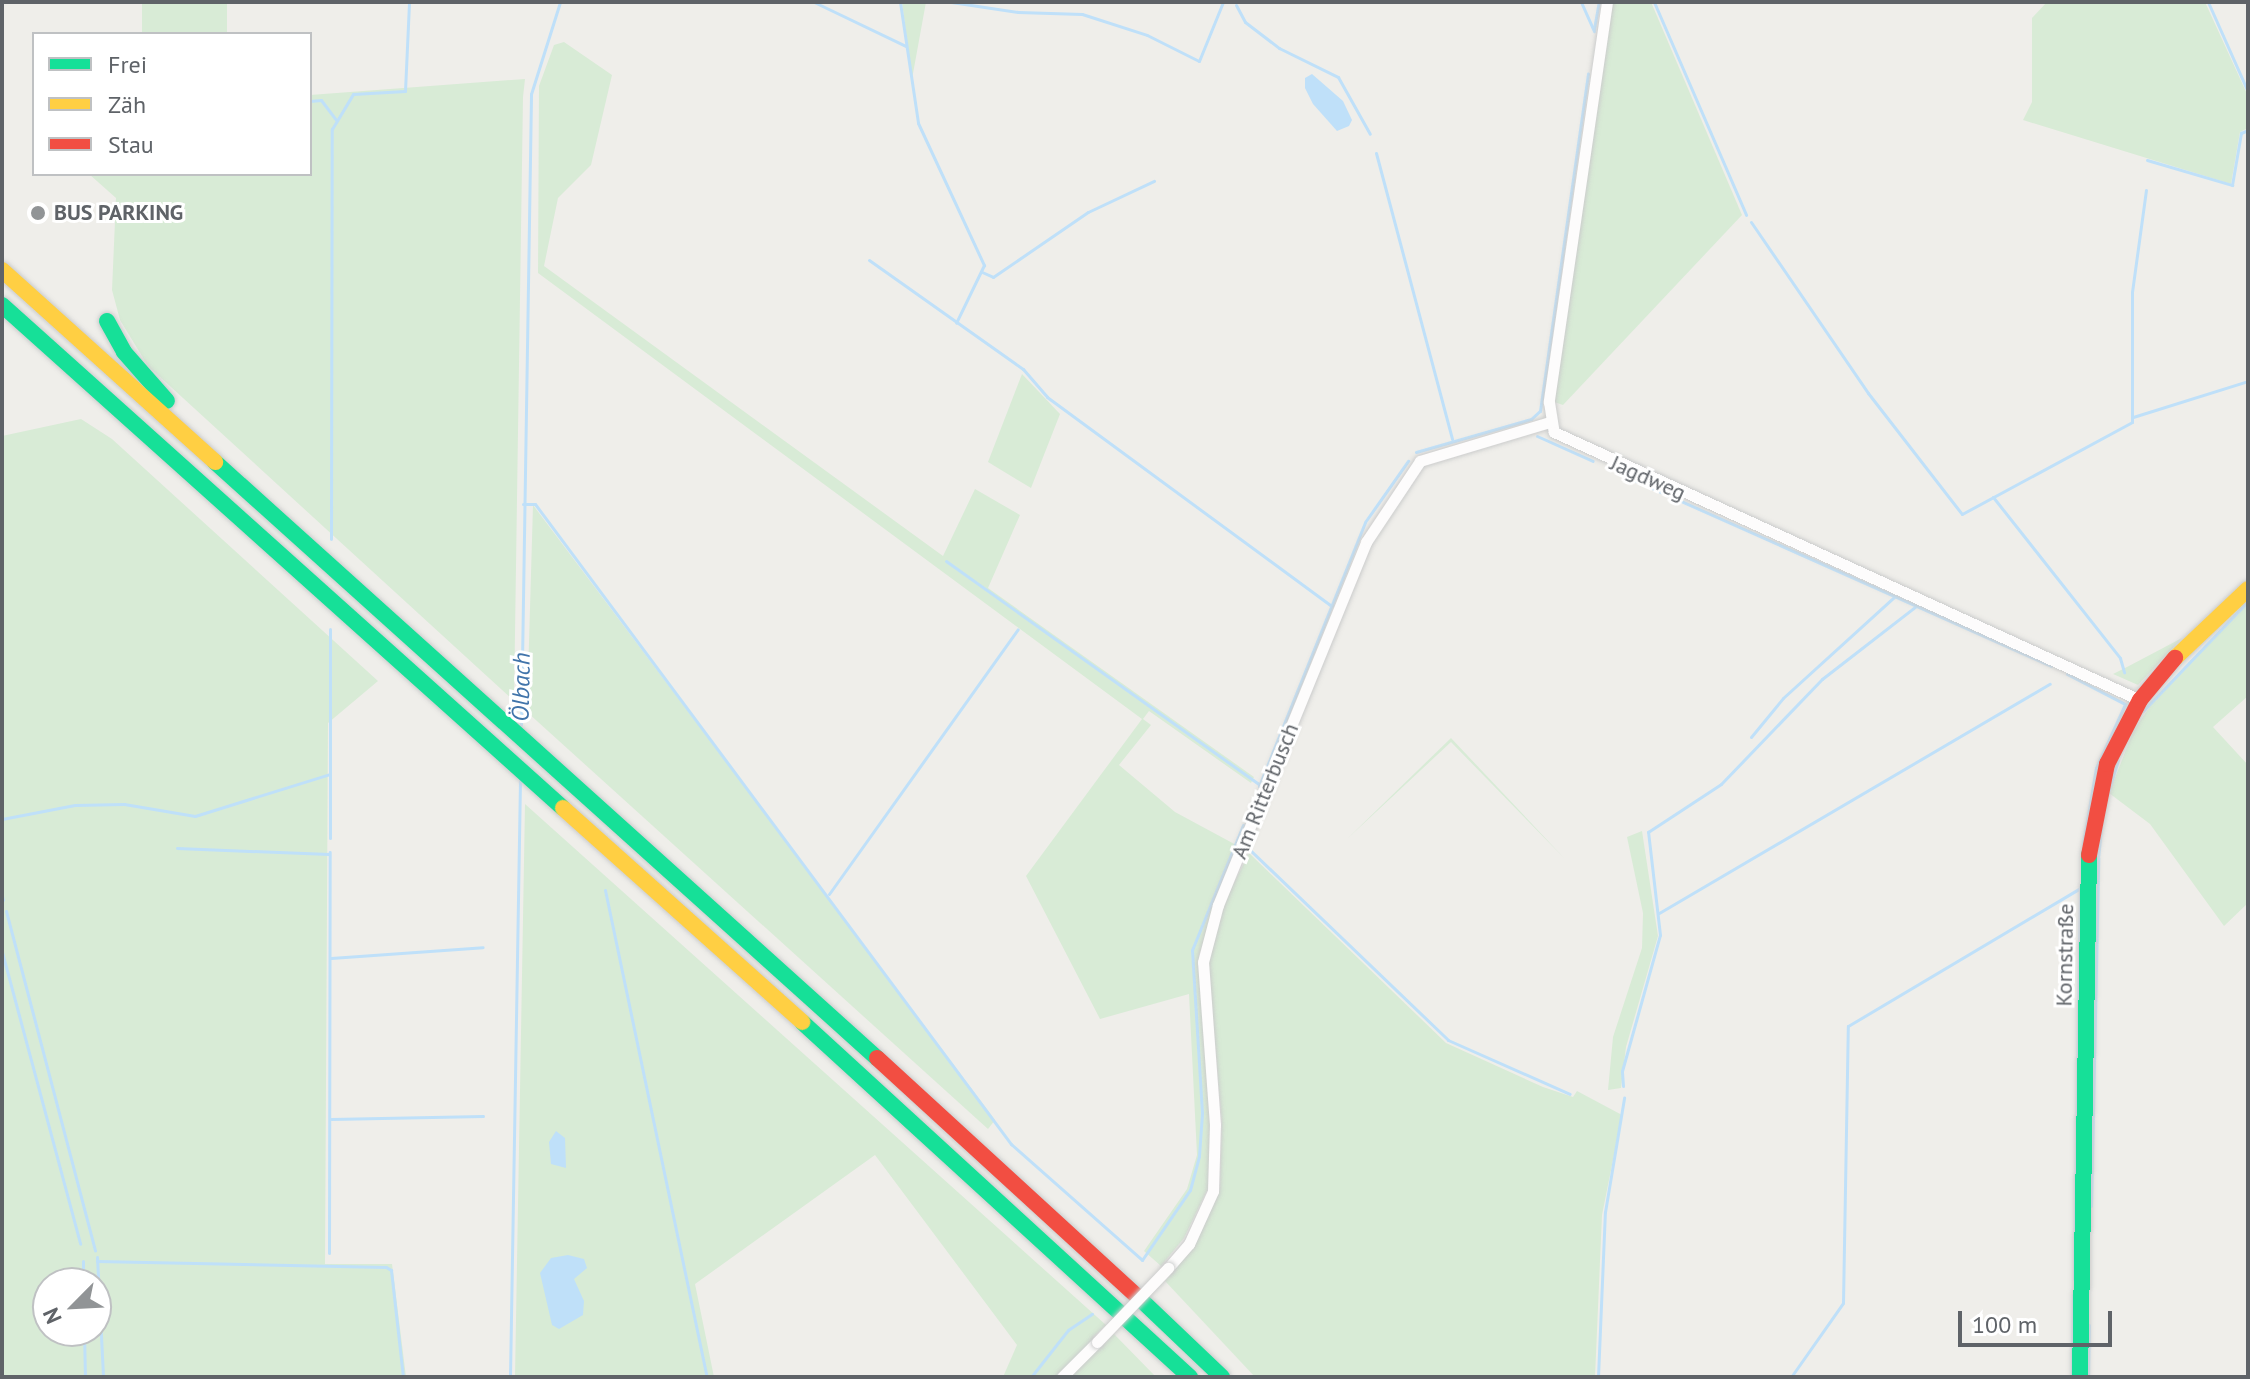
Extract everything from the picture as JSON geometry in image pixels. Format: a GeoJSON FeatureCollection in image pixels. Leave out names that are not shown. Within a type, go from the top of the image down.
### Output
{"type":"FeatureCollection","features":[{"type":"Feature","properties":{"kind":"main road"},"geometry":{"type":"LineString","coordinates":[[2,270],[1075,1236],[1222,1377]]}},
{"type":"Feature","properties":{"kind":"main road"},"geometry":{"type":"LineString","coordinates":[[2,305],[1061,1254],[1190,1377]]}},
{"type":"Feature","properties":{"kind":"main road"},"geometry":{"type":"LineString","coordinates":[[107,321],[133,363],[248,491]]}},
{"type":"Feature","properties":{"kind":"main road"},"geometry":{"type":"LineString","coordinates":[[98,413],[187,484],[231,510]]}},
{"type":"Feature","properties":{"kind":"main road","name":"Kornstraße"},"geometry":{"type":"LineString","coordinates":[[2080,1377],[2089,856],[2107,764],[2140,700],[2174,659],[2248,589]]}},
{"type":"Feature","properties":{"kind":"street"},"geometry":{"type":"LineString","coordinates":[[1550,422],[1607,2]]}},
{"type":"Feature","properties":{"kind":"street","name":"Jagdweg"},"geometry":{"type":"LineString","coordinates":[[1550,422],[1561,440],[2140,700]]}},
{"type":"Feature","properties":{"kind":"street","name":"Am Ritterbusch"},"geometry":{"type":"LineString","coordinates":[[1062,1377],[1189,1244],[1213,1191],[1215,1125],[1203,962],[1218,905],[1366,542],[1420,461],[1550,422]]}},
{"type":"Feature","properties":{"kind":"green space"},"geometry":{"type":"Polygon","coordinates":[[[142,2],[227,2],[227,32],[142,32],[142,2]]]}},
{"type":"Feature","properties":{"kind":"green space"},"geometry":{"type":"Polygon","coordinates":[[[902,2],[926,2],[912,79],[902,2]]]}},
{"type":"Feature","properties":{"kind":"green space"},"geometry":{"type":"Polygon","coordinates":[[[1612,2],[1651,2],[1742,215],[1563,405],[1554,402],[1612,2]]]}},
{"type":"Feature","properties":{"kind":"green space"},"geometry":{"type":"Polygon","coordinates":[[[2047,2],[2205,2],[2248,96],[2248,128],[2240,132],[2231,184],[2023,120],[2032,102],[2032,18],[2047,2]]]}},
{"type":"Feature","properties":{"kind":"green space"},"geometry":{"type":"Polygon","coordinates":[[[564,42],[612,75],[591,165],[558,198],[544,266],[943,556],[975,489],[1020,515],[988,588],[1254,777],[1251,783],[1149,711],[1143,719],[1151,725],[1119,765],[1175,812],[1238,846],[1199,955],[1211,1124],[1208,1188],[1184,1238],[1161,1266],[1144,1251],[1187,1189],[1197,1155],[1189,994],[1100,1019],[1026,876],[1142,719],[538,273],[539,86],[554,45],[564,42]]]}},
{"type":"Feature","properties":{"kind":"green space"},"geometry":{"type":"Polygon","coordinates":[[[525,79],[514,701],[148,366],[120,320],[112,290],[116,198],[91,176],[312,176],[312,95],[525,79]]]}},
{"type":"Feature","properties":{"kind":"green space"},"geometry":{"type":"Polygon","coordinates":[[[1022,374],[1060,414],[1031,488],[988,462],[1022,374]]]}},
{"type":"Feature","properties":{"kind":"green space"},"geometry":{"type":"Polygon","coordinates":[[[81,419],[112,439],[378,681],[328,723],[325,1264],[392,1264],[406,1377],[2,1377],[2,436],[81,419]]]}},
{"type":"Feature","properties":{"kind":"green space"},"geometry":{"type":"Polygon","coordinates":[[[533,505],[995,1120],[988,1129],[527,712],[533,505]]]}},
{"type":"Feature","properties":{"kind":"green space"},"geometry":{"type":"Polygon","coordinates":[[[2248,604],[2248,696],[2213,727],[2248,765],[2248,903],[2224,926],[2150,824],[2109,793],[2133,732],[2150,706],[2248,604]]]}},
{"type":"Feature","properties":{"kind":"green space"},"geometry":{"type":"Polygon","coordinates":[[[2182,638],[2138,685],[2113,674],[2127,667],[2182,638]]]}},
{"type":"Feature","properties":{"kind":"green space"},"geometry":{"type":"Polygon","coordinates":[[[1451,738],[1565,859],[1451,742],[1347,839],[1451,738]]]}},
{"type":"Feature","properties":{"kind":"green space"},"geometry":{"type":"Polygon","coordinates":[[[525,804],[1106,1325],[1093,1337],[1102,1346],[1114,1334],[1156,1377],[1003,1377],[1017,1345],[875,1155],[695,1284],[714,1377],[515,1377],[525,804]]]}},
{"type":"Feature","properties":{"kind":"green space"},"geometry":{"type":"Polygon","coordinates":[[[1642,831],[1658,936],[1626,1047],[1621,1088],[1608,1090],[1613,1037],[1642,948],[1643,913],[1627,837],[1642,831]]]}},
{"type":"Feature","properties":{"kind":"green space"},"geometry":{"type":"Polygon","coordinates":[[[1249,853],[1446,1043],[1543,1087],[1573,1097],[1577,1091],[1622,1115],[1602,1215],[1595,1377],[1255,1377],[1165,1281],[1194,1247],[1220,1190],[1222,1122],[1208,963],[1223,905],[1249,853]]]}},
{"type":"Feature","properties":{"kind":"water"},"geometry":{"type":"Polygon","coordinates":[[[1312,74],[1343,101],[1352,120],[1349,126],[1337,131],[1313,104],[1305,88],[1305,78],[1312,74]]]}},
{"type":"Feature","properties":{"kind":"water"},"geometry":{"type":"Polygon","coordinates":[[[556,1131],[565,1138],[566,1168],[551,1164],[549,1142],[556,1131]]]}},
{"type":"Feature","properties":{"kind":"water"},"geometry":{"type":"Polygon","coordinates":[[[568,1255],[584,1259],[587,1268],[574,1279],[584,1301],[583,1315],[559,1329],[552,1325],[540,1273],[551,1258],[568,1255]]]}},
{"type":"Feature","properties":{"kind":"waterway"},"geometry":{"type":"LineString","coordinates":[[331,539],[332,129],[353,94],[405,91],[409,2]]}},
{"type":"Feature","properties":{"kind":"waterway","name":"Ölbach"},"geometry":{"type":"LineString","coordinates":[[521,725],[531,94],[560,2]]}},
{"type":"Feature","properties":{"kind":"waterway"},"geometry":{"type":"LineString","coordinates":[[814,2],[906,46]]}},
{"type":"Feature","properties":{"kind":"waterway"},"geometry":{"type":"LineString","coordinates":[[900,2],[918,123],[984,265],[956,323]]}},
{"type":"Feature","properties":{"kind":"waterway"},"geometry":{"type":"LineString","coordinates":[[951,2],[1018,12],[1082,14],[1147,35],[1199,61],[1223,2]]}},
{"type":"Feature","properties":{"kind":"waterway"},"geometry":{"type":"LineString","coordinates":[[1581,2],[1594,31]]}},
{"type":"Feature","properties":{"kind":"waterway"},"geometry":{"type":"LineString","coordinates":[[1594,29],[1599,2]]}},
{"type":"Feature","properties":{"kind":"waterway"},"geometry":{"type":"LineString","coordinates":[[1654,2],[1746,215]]}},
{"type":"Feature","properties":{"kind":"waterway"},"geometry":{"type":"LineString","coordinates":[[2208,2],[2248,92]]}},
{"type":"Feature","properties":{"kind":"waterway"},"geometry":{"type":"LineString","coordinates":[[1236,5],[1245,22],[1279,48],[1338,77],[1370,134]]}},
{"type":"Feature","properties":{"kind":"waterway"},"geometry":{"type":"LineString","coordinates":[[1416,452],[1531,419],[1540,411],[1588,73]]}},
{"type":"Feature","properties":{"kind":"waterway"},"geometry":{"type":"LineString","coordinates":[[312,101],[321,100],[336,120]]}},
{"type":"Feature","properties":{"kind":"waterway"},"geometry":{"type":"LineString","coordinates":[[2147,160],[2232,185],[2241,133],[2248,130]]}},
{"type":"Feature","properties":{"kind":"waterway"},"geometry":{"type":"LineString","coordinates":[[1376,153],[1452,439]]}},
{"type":"Feature","properties":{"kind":"waterway"},"geometry":{"type":"LineString","coordinates":[[982,272],[993,277],[1088,212],[1154,181]]}},
{"type":"Feature","properties":{"kind":"waterway"},"geometry":{"type":"LineString","coordinates":[[1751,222],[1868,393],[1962,514],[2132,422],[2132,292],[2146,190]]}},
{"type":"Feature","properties":{"kind":"waterway"},"geometry":{"type":"LineString","coordinates":[[869,260],[1023,369],[1047,397],[1332,606]]}},
{"type":"Feature","properties":{"kind":"waterway"},"geometry":{"type":"LineString","coordinates":[[2133,417],[2248,381]]}},
{"type":"Feature","properties":{"kind":"waterway"},"geometry":{"type":"LineString","coordinates":[[1537,436],[1593,461]]}},
{"type":"Feature","properties":{"kind":"waterway"},"geometry":{"type":"LineString","coordinates":[[1259,786],[1365,522],[1408,461]]}},
{"type":"Feature","properties":{"kind":"waterway"},"geometry":{"type":"LineString","coordinates":[[1618,473],[2051,666]]}},
{"type":"Feature","properties":{"kind":"waterway"},"geometry":{"type":"LineString","coordinates":[[1993,497],[2120,658],[2124,672]]}},
{"type":"Feature","properties":{"kind":"waterway"},"geometry":{"type":"LineString","coordinates":[[523,504],[535,504],[1011,1144],[1142,1260],[1190,1190],[1199,1156],[1202,1113],[1192,950],[1243,825]]}},
{"type":"Feature","properties":{"kind":"waterway"},"geometry":{"type":"LineString","coordinates":[[946,561],[1259,784]]}},
{"type":"Feature","properties":{"kind":"waterway"},"geometry":{"type":"LineString","coordinates":[[1751,737],[1783,698],[1894,597]]}},
{"type":"Feature","properties":{"kind":"waterway"},"geometry":{"type":"LineString","coordinates":[[2143,711],[2248,601]]}},
{"type":"Feature","properties":{"kind":"waterway"},"geometry":{"type":"LineString","coordinates":[[1623,1086],[1622,1071],[1660,935],[1648,832],[1721,784],[1822,679],[1916,606]]}},
{"type":"Feature","properties":{"kind":"waterway"},"geometry":{"type":"LineString","coordinates":[[330,629],[330,838]]}},
{"type":"Feature","properties":{"kind":"waterway"},"geometry":{"type":"LineString","coordinates":[[829,894],[1018,629]]}},
{"type":"Feature","properties":{"kind":"waterway"},"geometry":{"type":"LineString","coordinates":[[2067,674],[2125,704],[2096,768],[2083,844]]}},
{"type":"Feature","properties":{"kind":"waterway"},"geometry":{"type":"LineString","coordinates":[[1659,913],[2050,684]]}},
{"type":"Feature","properties":{"kind":"waterway"},"geometry":{"type":"LineString","coordinates":[[2091,1206],[2098,858],[2103,808],[2118,760]]}},
{"type":"Feature","properties":{"kind":"waterway"},"geometry":{"type":"LineString","coordinates":[[2,819],[75,805],[124,804],[195,816],[330,774]]}},
{"type":"Feature","properties":{"kind":"waterway","name":"Ölbach"},"geometry":{"type":"LineString","coordinates":[[510,1377],[520,781]]}},
{"type":"Feature","properties":{"kind":"waterway"},"geometry":{"type":"LineString","coordinates":[[177,848],[329,854]]}},
{"type":"Feature","properties":{"kind":"waterway"},"geometry":{"type":"LineString","coordinates":[[1249,849],[1448,1040],[1570,1094]]}},
{"type":"Feature","properties":{"kind":"waterway"},"geometry":{"type":"LineString","coordinates":[[329,1253],[330,852]]}},
{"type":"Feature","properties":{"kind":"waterway"},"geometry":{"type":"LineString","coordinates":[[2074,1279],[2080,887]]}},
{"type":"Feature","properties":{"kind":"waterway"},"geometry":{"type":"LineString","coordinates":[[1791,1377],[1843,1303],[1848,1026],[2080,888]]}},
{"type":"Feature","properties":{"kind":"waterway"},"geometry":{"type":"LineString","coordinates":[[605,890],[707,1377]]}},
{"type":"Feature","properties":{"kind":"waterway"},"geometry":{"type":"LineString","coordinates":[[2,896],[3,900]]}},
{"type":"Feature","properties":{"kind":"waterway"},"geometry":{"type":"LineString","coordinates":[[6,911],[95,1251]]}},
{"type":"Feature","properties":{"kind":"waterway"},"geometry":{"type":"LineString","coordinates":[[331,958],[483,947]]}},
{"type":"Feature","properties":{"kind":"waterway"},"geometry":{"type":"LineString","coordinates":[[2,952],[80,1244]]}},
{"type":"Feature","properties":{"kind":"waterway"},"geometry":{"type":"LineString","coordinates":[[1598,1377],[1605,1212],[1624,1098]]}},
{"type":"Feature","properties":{"kind":"waterway"},"geometry":{"type":"LineString","coordinates":[[331,1119],[483,1116]]}},
{"type":"Feature","properties":{"kind":"waterway"},"geometry":{"type":"LineString","coordinates":[[97,1257],[103,1377]]}},
{"type":"Feature","properties":{"kind":"waterway"},"geometry":{"type":"LineString","coordinates":[[83,1261],[83,1267]]}},
{"type":"Feature","properties":{"kind":"waterway"},"geometry":{"type":"LineString","coordinates":[[97,1261],[386,1267],[391,1270],[403,1377]]}},
{"type":"Feature","properties":{"kind":"waterway"},"geometry":{"type":"LineString","coordinates":[[2072,1377],[2073,1295]]}},
{"type":"Feature","properties":{"kind":"waterway"},"geometry":{"type":"LineString","coordinates":[[1031,1377],[1068,1330],[1092,1314]]}},
{"type":"Feature","properties":{"kind":"waterway"},"geometry":{"type":"LineString","coordinates":[[2088,1377],[2089,1325]]}},
{"type":"Feature","properties":{"kind":"waterway"},"geometry":{"type":"LineString","coordinates":[[84,1347],[85,1377]]}},
{"type":"Feature","properties":{"kind":"traffic: fast"},"geometry":{"type":"LineString","coordinates":[[2,305],[563,808]]}},
{"type":"Feature","properties":{"kind":"traffic: fast"},"geometry":{"type":"LineString","coordinates":[[107,321],[124,352],[167,401]]}},
{"type":"Feature","properties":{"kind":"traffic: fast"},"geometry":{"type":"LineString","coordinates":[[215,462],[877,1058]]}},
{"type":"Feature","properties":{"kind":"traffic: fast"},"geometry":{"type":"LineString","coordinates":[[2080,1377],[2089,855]]}},
{"type":"Feature","properties":{"kind":"traffic: fast"},"geometry":{"type":"LineString","coordinates":[[802,1022],[1190,1377]]}},
{"type":"Feature","properties":{"kind":"traffic: fast"},"geometry":{"type":"LineString","coordinates":[[1138,1297],[1222,1377]]}},
{"type":"Feature","properties":{"kind":"traffic: slow"},"geometry":{"type":"LineString","coordinates":[[2,270],[215,462]]}},
{"type":"Feature","properties":{"kind":"traffic: slow"},"geometry":{"type":"LineString","coordinates":[[2175,658],[2248,589]]}},
{"type":"Feature","properties":{"kind":"traffic: slow"},"geometry":{"type":"LineString","coordinates":[[563,808],[802,1022]]}},
{"type":"Feature","properties":{"kind":"traffic: jam"},"geometry":{"type":"LineString","coordinates":[[2089,855],[2107,764],[2140,700],[2175,658]]}},
{"type":"Feature","properties":{"kind":"traffic: jam"},"geometry":{"type":"LineString","coordinates":[[877,1058],[1138,1297]]}},
{"type":"Feature","properties":{"kind":"place","name":"BUS PARKING"},"geometry":{"type":"Point","coordinates":[38,213]}}]}
